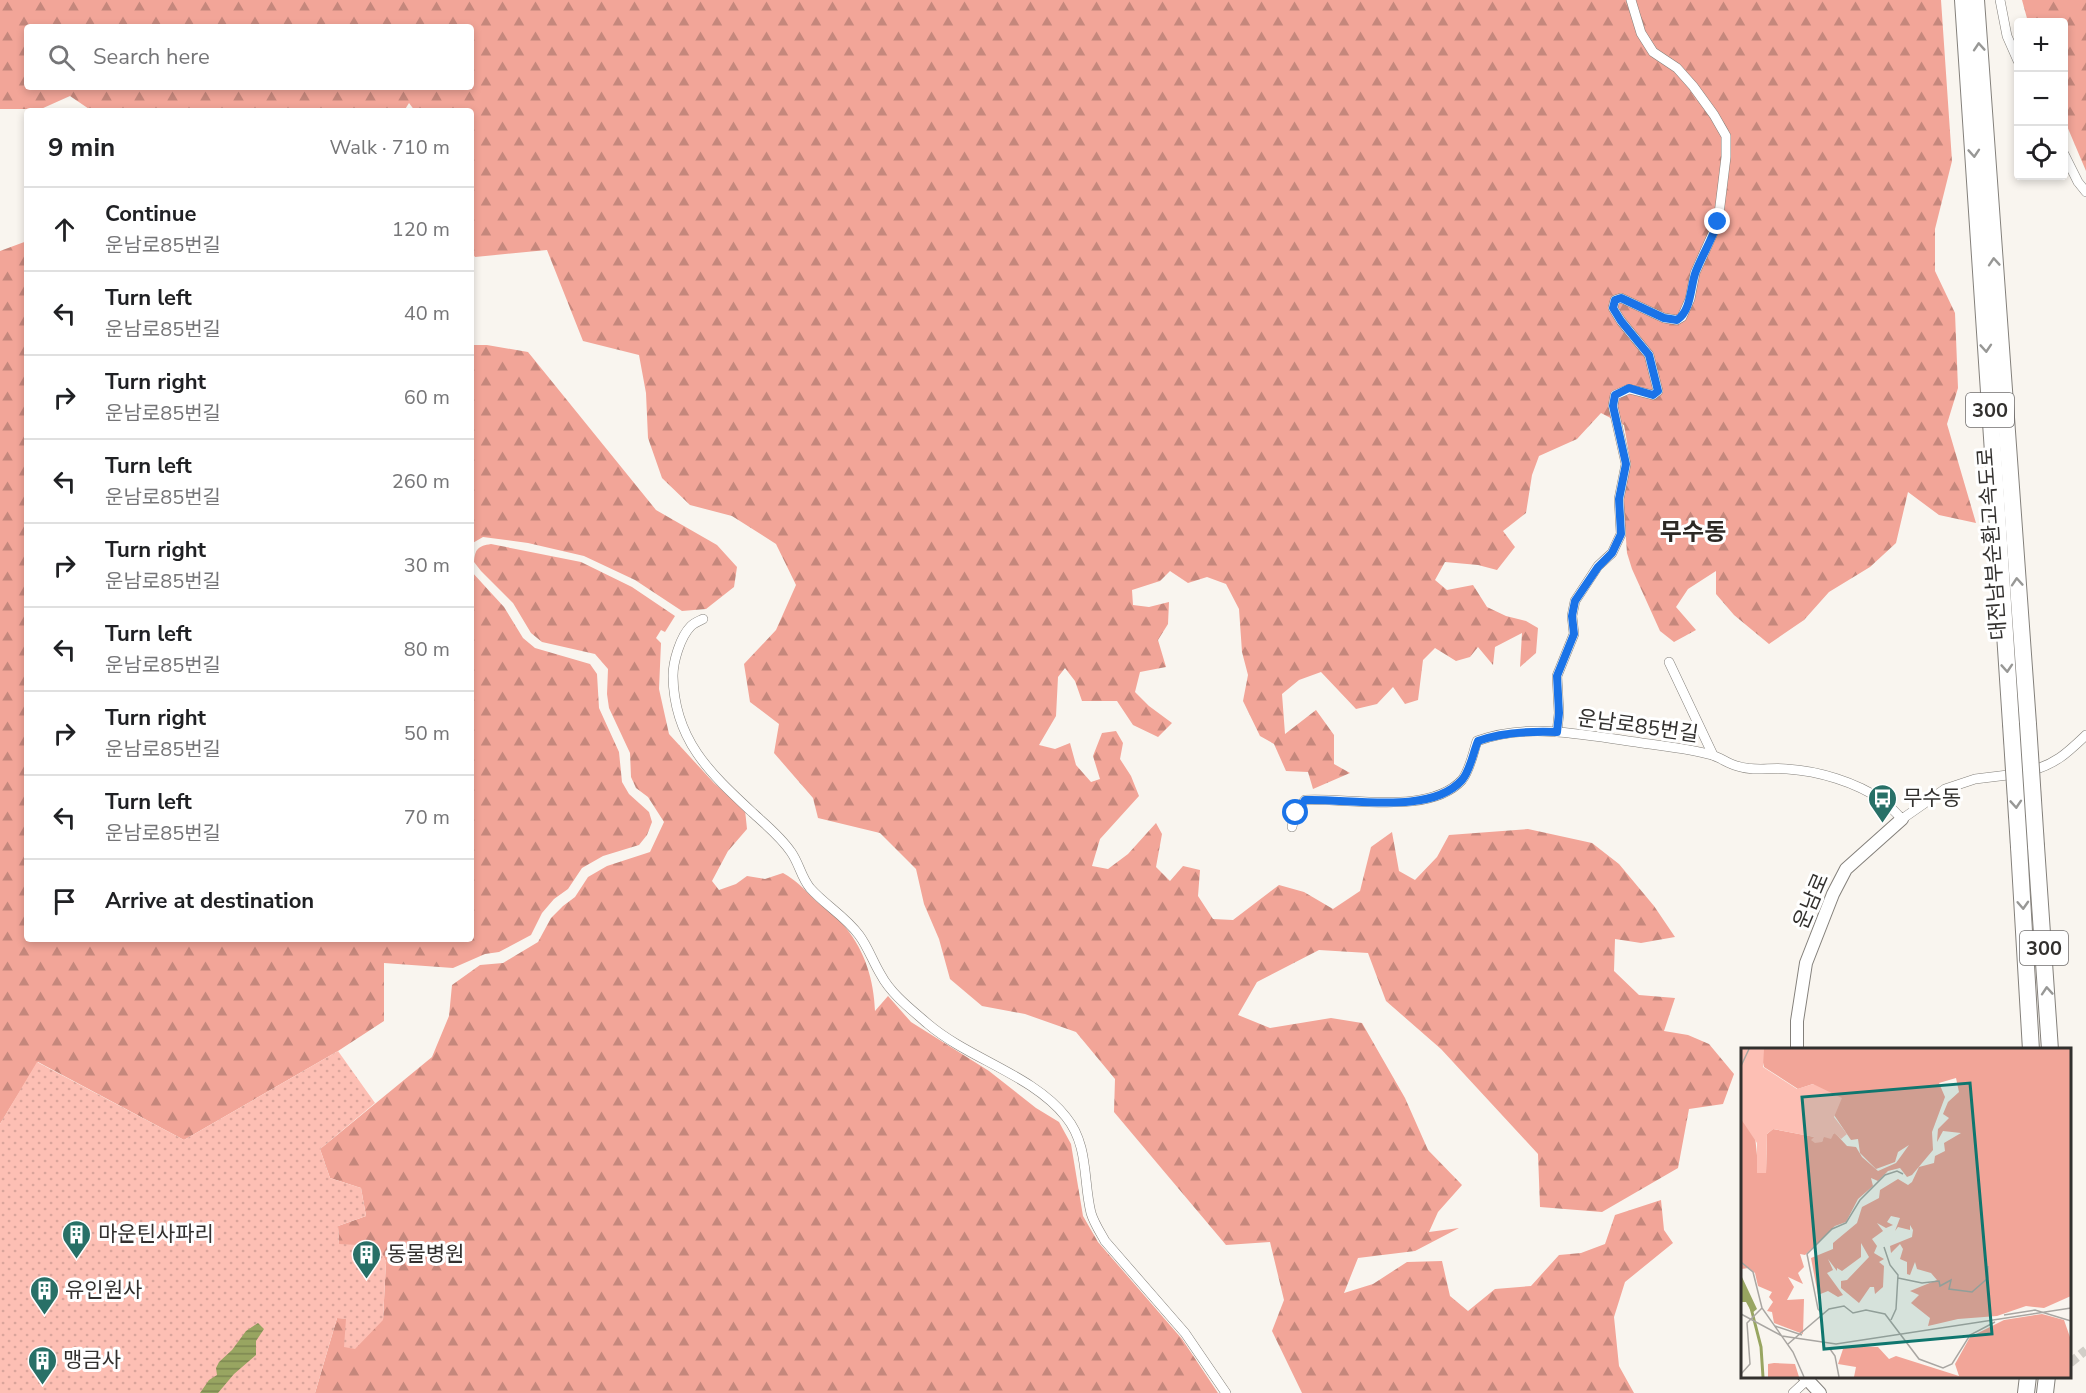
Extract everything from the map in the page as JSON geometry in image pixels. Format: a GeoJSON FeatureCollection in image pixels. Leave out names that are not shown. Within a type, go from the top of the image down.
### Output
{"type":"FeatureCollection","features":[{"type":"Feature","properties":{"kind":"highway","name":"대전남부순환고속도로"},"geometry":{"type":"LineString","coordinates":[[1963,0],[1976,95],[2028,724],[2031,1048]]}},
{"type":"Feature","properties":{"kind":"highway","name":"대전남부순환고속도로"},"geometry":{"type":"LineString","coordinates":[[1976,0],[1976,95],[2011,724],[2028,846],[2050,1048]]}},
{"type":"Feature","properties":{"kind":"highway"},"geometry":{"type":"LineString","coordinates":[[2026,1393],[2028,1378]]}},
{"type":"Feature","properties":{"kind":"highway"},"geometry":{"type":"LineString","coordinates":[[2045,1393],[2047,1378]]}},
{"type":"Feature","properties":{"kind":"street","name":"운남로85번길"},"geometry":{"type":"LineString","coordinates":[[1557,732],[1559,713],[1557,676],[1574,634],[1572,616],[1575,601],[1598,567],[1612,553],[1621,534],[1619,499],[1626,464],[1613,406],[1615,395],[1629,388],[1653,395],[1658,391],[1649,355],[1621,321],[1613,308],[1615,300],[1621,298],[1664,318],[1677,320],[1682,317],[1690,299],[1695,273],[1718,222],[1724,185],[1726,136],[1693,86],[1677,68],[1653,51],[1641,33],[1631,0]]}},
{"type":"Feature","properties":{"kind":"street"},"geometry":{"type":"LineString","coordinates":[[2000,0],[2007,36],[2014,51]]}},
{"type":"Feature","properties":{"kind":"street"},"geometry":{"type":"LineString","coordinates":[[2068,162],[2086,192]]}},
{"type":"Feature","properties":{"kind":"street"},"geometry":{"type":"LineString","coordinates":[[703,619],[691,626],[687,632],[673,666],[673,692],[689,740],[703,764],[791,851],[808,886],[839,912],[860,935],[890,989],[928,1024],[1033,1089],[1053,1103],[1067,1118],[1075,1130],[1083,1154],[1091,1213],[1097,1228],[1105,1241],[1185,1333],[1226,1393]]}},
{"type":"Feature","properties":{"kind":"street","name":"운남로85번길"},"geometry":{"type":"LineString","coordinates":[[1669,662],[1713,755]]}},
{"type":"Feature","properties":{"kind":"street","name":"운남로85번길"},"geometry":{"type":"LineString","coordinates":[[1292,827],[1296,813],[1305,800],[1390,802],[1420,799],[1448,792],[1464,778],[1478,741],[1489,737],[1531,731],[1557,732],[1674,748],[1713,755],[1736,766],[1756,770],[1784,768],[1811,771],[1882,800],[1902,819]]}},
{"type":"Feature","properties":{"kind":"street","name":"운남로"},"geometry":{"type":"LineString","coordinates":[[1797,1048],[1797,1021],[1806,963],[1845,869],[1902,819],[1945,789],[1975,779],[2010,776],[2042,767],[2063,757],[2086,735]]}},
{"type":"Feature","properties":{"kind":"street"},"geometry":{"type":"LineString","coordinates":[[1793,1393],[1805,1378],[1820,1393]]}},
{"type":"Feature","properties":{"kind":"green space"},"geometry":{"type":"Polygon","coordinates":[[[0,0],[1941,0],[1952,161],[1935,229],[1935,271],[1955,313],[1958,388],[1947,424],[1976,523],[1939,515],[1908,492],[1896,543],[1870,567],[1829,592],[1804,620],[1769,644],[1734,615],[1716,594],[1716,571],[1688,589],[1676,607],[1696,630],[1674,642],[1660,631],[1627,553],[1623,498],[1630,460],[1624,425],[1601,413],[1577,439],[1539,456],[1532,475],[1526,513],[1503,531],[1515,547],[1497,570],[1478,565],[1445,562],[1435,580],[1447,590],[1473,585],[1487,607],[1506,616],[1526,621],[1538,628],[1536,653],[1520,667],[1522,633],[1495,647],[1493,665],[1478,647],[1470,657],[1456,661],[1435,648],[1423,660],[1418,700],[1405,704],[1393,687],[1377,704],[1356,709],[1321,672],[1299,680],[1282,694],[1285,734],[1316,710],[1334,735],[1334,764],[1350,773],[1313,789],[1308,772],[1286,771],[1274,744],[1260,736],[1243,701],[1248,675],[1242,652],[1239,609],[1226,584],[1207,577],[1188,583],[1170,571],[1160,581],[1132,590],[1133,605],[1149,607],[1169,602],[1168,624],[1158,640],[1166,667],[1140,672],[1135,692],[1172,723],[1158,737],[1133,725],[1117,701],[1082,701],[1075,681],[1065,668],[1058,677],[1056,716],[1039,745],[1055,749],[1070,743],[1076,765],[1091,782],[1100,779],[1093,756],[1102,733],[1116,731],[1123,743],[1120,759],[1131,776],[1139,796],[1100,839],[1092,866],[1108,869],[1128,854],[1156,823],[1162,834],[1156,867],[1170,881],[1183,866],[1200,870],[1198,896],[1213,919],[1233,920],[1279,885],[1304,892],[1333,909],[1360,891],[1371,847],[1392,832],[1399,871],[1415,880],[1437,857],[1449,835],[1528,829],[1592,843],[1619,864],[1654,906],[1675,937],[1641,943],[1615,939],[1614,971],[1639,995],[1675,998],[1664,1031],[1688,1035],[1709,1044],[1734,1074],[1723,1104],[1689,1109],[1678,1168],[1602,1212],[1540,1207],[1538,1154],[1441,1049],[1386,1001],[1368,953],[1319,950],[1257,982],[1238,1015],[1270,1028],[1331,1018],[1362,1023],[1405,1098],[1428,1150],[1462,1185],[1438,1212],[1429,1232],[1459,1228],[1415,1251],[1358,1258],[1344,1293],[1373,1284],[1407,1262],[1442,1261],[1450,1296],[1468,1311],[1495,1289],[1531,1286],[1559,1255],[1581,1253],[1605,1244],[1615,1215],[1661,1200],[1664,1230],[1673,1243],[1625,1282],[1614,1317],[1619,1366],[1634,1393],[1302,1393],[1272,1331],[1284,1300],[1270,1242],[1226,1245],[1114,1112],[1115,1079],[1076,1032],[1025,1014],[982,1006],[950,979],[939,939],[924,904],[916,869],[880,833],[818,818],[813,798],[774,753],[779,724],[750,702],[744,664],[776,630],[796,585],[776,544],[732,516],[690,505],[662,478],[648,438],[646,393],[639,355],[583,341],[547,250],[475,257],[474,108],[413,108],[409,103],[406,108],[88,108],[70,96],[43,108],[0,109],[0,0]]]}},
{"type":"Feature","properties":{"kind":"green space"},"geometry":{"type":"Polygon","coordinates":[[[2022,0],[2086,0],[2086,171],[2068,128],[2068,18],[2027,18],[2022,0]]]}},
{"type":"Feature","properties":{"kind":"green space"},"geometry":{"type":"Polygon","coordinates":[[[24,242],[24,942],[474,942],[474,574],[504,607],[523,638],[535,648],[590,664],[597,674],[599,708],[619,752],[622,782],[629,794],[649,812],[652,822],[647,835],[639,845],[603,856],[582,868],[568,889],[554,899],[542,913],[531,935],[499,952],[485,954],[453,968],[384,963],[384,1021],[338,1051],[184,1140],[38,1062],[0,1124],[0,251],[24,242]]]}},
{"type":"Feature","properties":{"kind":"green space"},"geometry":{"type":"Polygon","coordinates":[[[474,345],[528,352],[656,510],[717,545],[737,567],[734,587],[706,609],[682,611],[635,580],[584,556],[528,543],[483,537],[474,542],[474,345]]]}},
{"type":"Feature","properties":{"kind":"green space"},"geometry":{"type":"Polygon","coordinates":[[[491,544],[581,562],[632,587],[675,616],[665,632],[661,630],[656,638],[661,643],[659,689],[669,734],[714,783],[745,810],[747,829],[728,851],[712,881],[719,890],[736,884],[747,876],[765,879],[783,873],[792,879],[839,920],[853,937],[867,967],[873,989],[875,1011],[888,996],[911,1022],[989,1071],[1036,1108],[1059,1122],[1071,1144],[1083,1216],[1098,1242],[1182,1339],[1218,1393],[315,1393],[337,1318],[383,1320],[386,1261],[377,1246],[339,1245],[338,1226],[366,1216],[361,1188],[330,1178],[320,1149],[432,1057],[449,1016],[452,985],[480,965],[503,963],[538,942],[551,918],[575,897],[588,877],[607,866],[650,852],[664,822],[648,797],[636,788],[631,777],[630,753],[609,708],[608,669],[595,654],[542,642],[531,633],[513,603],[474,562],[478,549],[491,544]]]}},
{"type":"Feature","properties":{"kind":"shaded area"},"geometry":{"type":"Polygon","coordinates":[[[338,1051],[375,1103],[320,1149],[330,1178],[361,1188],[366,1216],[338,1226],[339,1244],[378,1246],[386,1261],[383,1320],[355,1349],[344,1347],[346,1319],[337,1318],[315,1393],[0,1393],[0,1124],[37,1062],[184,1140],[338,1051]]]}},
{"type":"Feature","properties":{"kind":"shaded area"},"geometry":{"type":"Polygon","coordinates":[[[258,1323],[264,1329],[256,1341],[256,1355],[234,1374],[218,1393],[200,1393],[209,1380],[217,1375],[216,1368],[219,1362],[232,1350],[246,1331],[258,1323]]]}},
{"type":"Feature","properties":{"kind":"tunnel"},"geometry":{"type":"LineString","coordinates":[[2071,1362],[2086,1350]]}},
{"type":"Feature","properties":{"kind":"place","name":"무수동"},"geometry":{"type":"Point","coordinates":[1882,824]}},
{"type":"Feature","properties":{"kind":"place","name":"마운틴사파리"},"geometry":{"type":"Point","coordinates":[77,1260]}},
{"type":"Feature","properties":{"kind":"place","name":"동물병원"},"geometry":{"type":"Point","coordinates":[366,1280]}},
{"type":"Feature","properties":{"kind":"place","name":"유인원사"},"geometry":{"type":"Point","coordinates":[44,1316]}},
{"type":"Feature","properties":{"kind":"place","name":"맹금사"},"geometry":{"type":"Point","coordinates":[42,1386]}},
{"type":"Feature","properties":{"kind":"district","name":"무수동"},"geometry":{"type":"Point","coordinates":[1693,532]}},
{"type":"Feature","properties":{"kind":"route"},"geometry":{"type":"LineString","coordinates":[[1296,813],[1305,800],[1390,802],[1420,799],[1448,792],[1464,778],[1478,741],[1489,737],[1531,731],[1557,732],[1559,713],[1557,676],[1574,634],[1572,616],[1575,601],[1598,567],[1612,553],[1621,534],[1619,499],[1626,464],[1613,406],[1615,395],[1629,388],[1653,395],[1658,391],[1649,355],[1621,321],[1613,308],[1615,300],[1621,298],[1664,318],[1677,320],[1682,317],[1690,299],[1695,273],[1718,222]]}}]}
